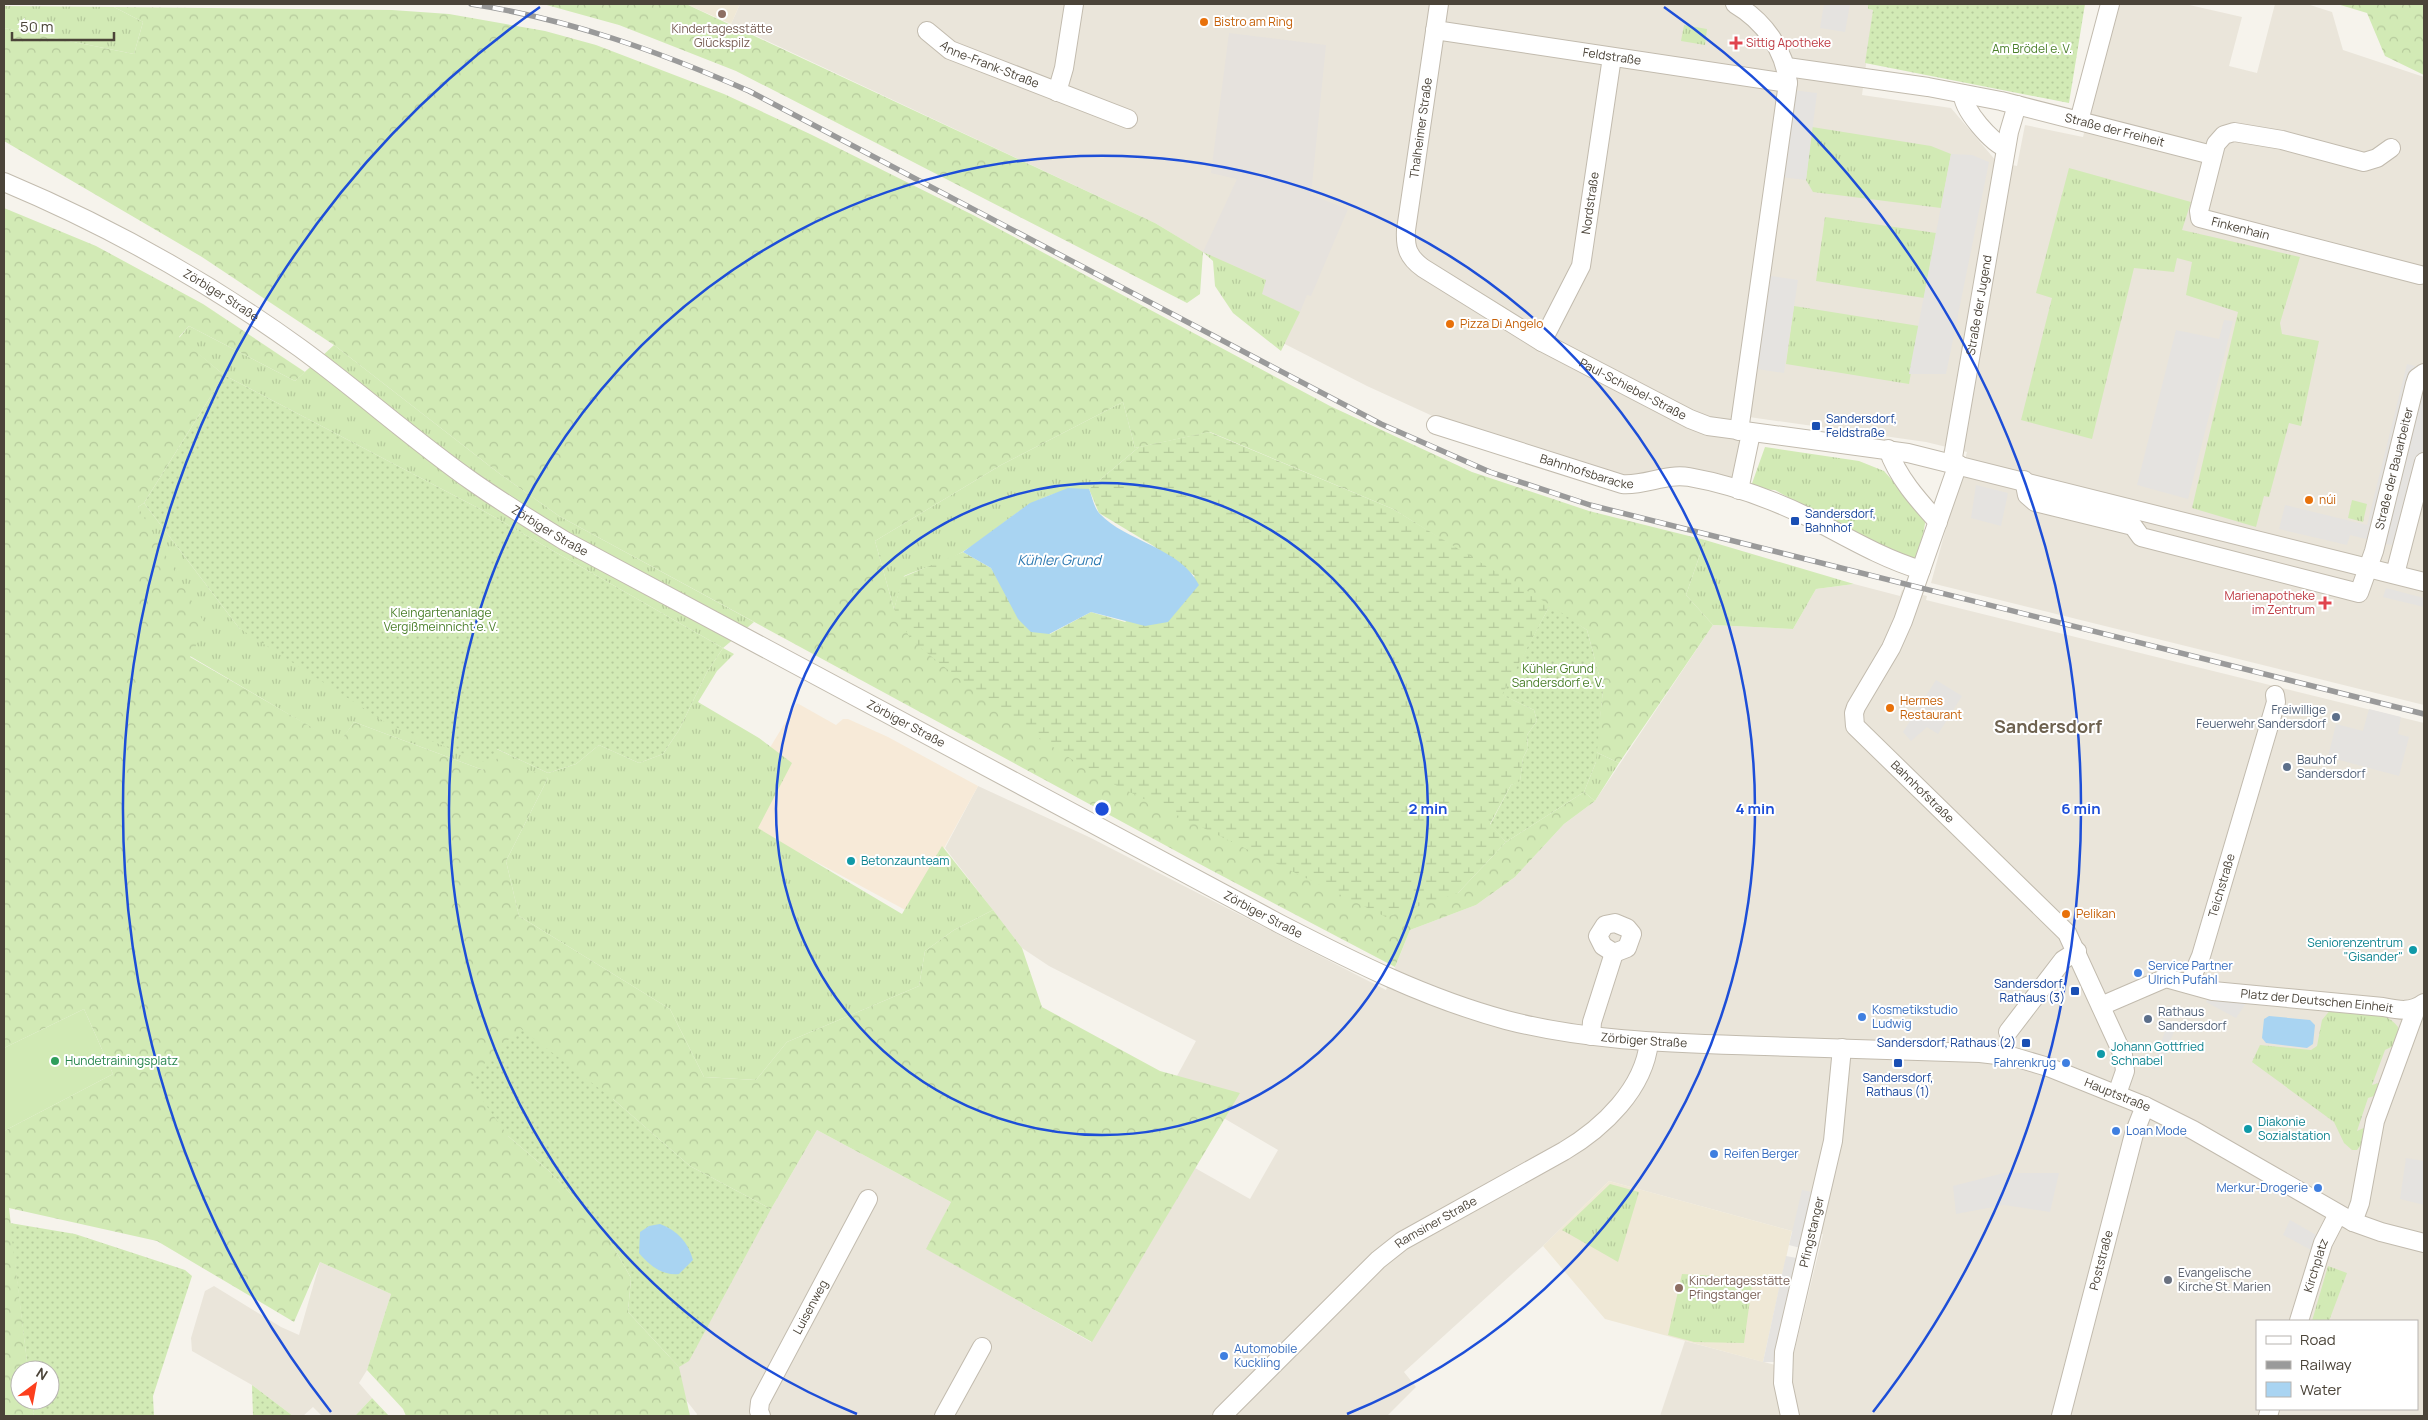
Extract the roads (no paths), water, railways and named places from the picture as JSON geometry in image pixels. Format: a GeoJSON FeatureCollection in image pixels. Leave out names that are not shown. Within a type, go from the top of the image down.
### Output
{"type":"FeatureCollection","features":[{"type":"Feature","properties":{"kind":"street","name":"Anne-Frank-Straße"},"geometry":{"type":"LineString","coordinates":[[1056,92],[1064,68],[1074,4]]}},
{"type":"Feature","properties":{"kind":"street","name":"Thalheimer Straße"},"geometry":{"type":"LineString","coordinates":[[1406,252],[1406,230],[1439,4]]}},
{"type":"Feature","properties":{"kind":"street"},"geometry":{"type":"LineString","coordinates":[[1735,4],[1761,25],[1784,58],[1788,75],[1739,490]]}},
{"type":"Feature","properties":{"kind":"street"},"geometry":{"type":"LineString","coordinates":[[2079,121],[2110,4]]}},
{"type":"Feature","properties":{"kind":"street","name":"Feldstraße"},"geometry":{"type":"LineString","coordinates":[[1435,30],[1612,57],[1963,94],[2017,106]]}},
{"type":"Feature","properties":{"kind":"street","name":"Anne-Frank-Straße"},"geometry":{"type":"LineString","coordinates":[[927,31],[950,50],[1128,119]]}},
{"type":"Feature","properties":{"kind":"street","name":"Nordstraße"},"geometry":{"type":"LineString","coordinates":[[1542,342],[1581,266],[1612,57]]}},
{"type":"Feature","properties":{"kind":"street"},"geometry":{"type":"LineString","coordinates":[[1963,94],[1963,100],[1971,114],[1996,142],[2006,148]]}},
{"type":"Feature","properties":{"kind":"street","name":"Straße der Freiheit"},"geometry":{"type":"LineString","coordinates":[[2017,106],[2212,155]]}},
{"type":"Feature","properties":{"kind":"street","name":"Straße der Jugend"},"geometry":{"type":"LineString","coordinates":[[1955,463],[2006,148],[2017,106]]}},
{"type":"Feature","properties":{"kind":"street","name":"Finkenhain"},"geometry":{"type":"LineString","coordinates":[[2391,148],[2377,158],[2364,162],[2282,140],[2234,132],[2224,135],[2216,144],[2212,155],[2199,212],[2200,218],[2420,275]]}},
{"type":"Feature","properties":{"kind":"street","name":"Zörbiger Straße"},"geometry":{"type":"LineString","coordinates":[[4,182],[46,200],[140,246],[224,296],[301,349],[472,481],[527,518],[609,566],[1362,967],[1405,986],[1476,1011],[1539,1028],[1649,1042],[1842,1048]]}},
{"type":"Feature","properties":{"kind":"street","name":"Paul-Schiebel-Straße"},"geometry":{"type":"LineString","coordinates":[[1406,252],[1412,260],[1423,268],[1542,342],[1690,419],[1708,426],[1888,449],[1955,463],[2424,582]]}},
{"type":"Feature","properties":{"kind":"street","name":"Straße der Bauarbeiter"},"geometry":{"type":"LineString","coordinates":[[2236,561],[2359,593],[2366,567],[2374,551],[2415,384],[2417,378],[2424,373]]}},
{"type":"Feature","properties":{"kind":"street","name":"Bahnhofsbaracke"},"geometry":{"type":"LineString","coordinates":[[1436,425],[1622,484],[1646,483],[1675,476],[1689,477],[1739,490],[1784,506],[1897,563],[1919,578]]}},
{"type":"Feature","properties":{"kind":"street"},"geometry":{"type":"LineString","coordinates":[[1888,449],[1892,462],[1899,474],[1938,522]]}},
{"type":"Feature","properties":{"kind":"street"},"geometry":{"type":"LineString","coordinates":[[2395,574],[2424,462]]}},
{"type":"Feature","properties":{"kind":"street","name":"Bahnhofstraße"},"geometry":{"type":"LineString","coordinates":[[1955,463],[1919,578],[1891,648],[1856,707],[1854,713],[1855,726],[2063,928],[2077,951],[2123,1055],[2125,1071],[2117,1094]]}},
{"type":"Feature","properties":{"kind":"street"},"geometry":{"type":"LineString","coordinates":[[2024,480],[2027,495],[2035,502],[2133,526],[2140,537],[2236,561],[2243,536]]}},
{"type":"Feature","properties":{"kind":"street"},"geometry":{"type":"LineString","coordinates":[[2133,526],[2141,518],[2143,510]]}},
{"type":"Feature","properties":{"kind":"street","name":"Teichstraße"},"geometry":{"type":"LineString","coordinates":[[2189,984],[2202,956],[2276,702],[2275,695]]}},
{"type":"Feature","properties":{"kind":"street"},"geometry":{"type":"LineString","coordinates":[[2008,1032],[2063,960],[2077,951]]}},
{"type":"Feature","properties":{"kind":"street"},"geometry":{"type":"LineString","coordinates":[[1591,1036],[1592,1022],[1614,953]]}},
{"type":"Feature","properties":{"kind":"street"},"geometry":{"type":"LineString","coordinates":[[2101,1006],[2166,978],[2189,984]]}},
{"type":"Feature","properties":{"kind":"street","name":"Platz der Deutschen Einheit"},"geometry":{"type":"LineString","coordinates":[[2189,984],[2213,991],[2400,1010],[2420,1006]]}},
{"type":"Feature","properties":{"kind":"street","name":"Platz der Deutschen Einheit"},"geometry":{"type":"LineString","coordinates":[[2345,1218],[2360,1203],[2375,1121],[2420,1006]]}},
{"type":"Feature","properties":{"kind":"street","name":"Ramsiner Straße"},"geometry":{"type":"LineString","coordinates":[[1222,1416],[1378,1260],[1402,1241],[1564,1151],[1590,1134],[1614,1111],[1635,1083],[1644,1066],[1649,1042]]}},
{"type":"Feature","properties":{"kind":"street","name":"Hauptstraße"},"geometry":{"type":"LineString","coordinates":[[1842,1048],[2000,1055],[2048,1067],[2145,1106],[2193,1130],[2345,1218],[2381,1232],[2424,1243]]}},
{"type":"Feature","properties":{"kind":"street","name":"Pfingstanger"},"geometry":{"type":"LineString","coordinates":[[1790,1416],[1783,1383],[1784,1352],[1833,1141],[1842,1048]]}},
{"type":"Feature","properties":{"kind":"street","name":"Poststraße"},"geometry":{"type":"LineString","coordinates":[[2062,1416],[2134,1134],[2145,1106]]}},
{"type":"Feature","properties":{"kind":"street","name":"Luisenweg"},"geometry":{"type":"LineString","coordinates":[[761,1416],[758,1411],[760,1402],[868,1199]]}},
{"type":"Feature","properties":{"kind":"street","name":"Kirchplatz"},"geometry":{"type":"LineString","coordinates":[[2299,1320],[2324,1243],[2345,1218]]}},
{"type":"Feature","properties":{"kind":"street"},"geometry":{"type":"LineString","coordinates":[[944,1416],[982,1347]]}},
{"type":"Feature","properties":{"kind":"water","name":"Kühler Grund"},"geometry":{"type":"Polygon","coordinates":[[[1068,488],[1089,489],[1098,511],[1111,523],[1166,553],[1191,572],[1199,585],[1168,622],[1145,626],[1091,612],[1049,634],[1031,632],[1018,619],[991,568],[963,552],[1030,503],[1068,488]]]}},
{"type":"Feature","properties":{"kind":"water"},"geometry":{"type":"Polygon","coordinates":[[[2269,1016],[2310,1020],[2315,1025],[2313,1044],[2307,1048],[2266,1043],[2262,1038],[2264,1019],[2269,1016]]]}},
{"type":"Feature","properties":{"kind":"water"},"geometry":{"type":"Polygon","coordinates":[[[660,1224],[677,1234],[691,1254],[693,1260],[679,1274],[667,1273],[656,1269],[639,1253],[640,1232],[649,1226],[660,1224]]]}},
{"type":"Feature","properties":{"kind":"railway"},"geometry":{"type":"LineString","coordinates":[[471,4],[507,10],[579,28],[648,50],[749,91],[1381,424],[1490,472],[1590,505],[2424,714]]}},
{"type":"Feature","properties":{"kind":"place","name":"Kindertagesstätte Glückspilz"},"geometry":{"type":"Point","coordinates":[722,14]}},
{"type":"Feature","properties":{"kind":"place","name":"Bistro am Ring"},"geometry":{"type":"Point","coordinates":[1204,22]}},
{"type":"Feature","properties":{"kind":"place","name":"Sittig Apotheke"},"geometry":{"type":"Point","coordinates":[1736,43]}},
{"type":"Feature","properties":{"kind":"place","name":"Pizza Di Angelo"},"geometry":{"type":"Point","coordinates":[1450,324]}},
{"type":"Feature","properties":{"kind":"place","name":"Sandersdorf, Feldstraße"},"geometry":{"type":"Point","coordinates":[1816,426]}},
{"type":"Feature","properties":{"kind":"place","name":"núi"},"geometry":{"type":"Point","coordinates":[2309,500]}},
{"type":"Feature","properties":{"kind":"place","name":"Sandersdorf, Bahnhof"},"geometry":{"type":"Point","coordinates":[1795,521]}},
{"type":"Feature","properties":{"kind":"place","name":"Marienapotheke im Zentrum"},"geometry":{"type":"Point","coordinates":[2325,603]}},
{"type":"Feature","properties":{"kind":"place","name":"Hermes Restaurant"},"geometry":{"type":"Point","coordinates":[1890,708]}},
{"type":"Feature","properties":{"kind":"place","name":"Freiwillige Feuerwehr Sandersdorf"},"geometry":{"type":"Point","coordinates":[2336,717]}},
{"type":"Feature","properties":{"kind":"place","name":"Bauhof Sandersdorf"},"geometry":{"type":"Point","coordinates":[2287,767]}},
{"type":"Feature","properties":{"kind":"place","name":"Betonzaunteam"},"geometry":{"type":"Point","coordinates":[851,861]}},
{"type":"Feature","properties":{"kind":"place","name":"Pelikan"},"geometry":{"type":"Point","coordinates":[2066,914]}},
{"type":"Feature","properties":{"kind":"place","name":"Seniorenzentrum \"Gisander\""},"geometry":{"type":"Point","coordinates":[2413,950]}},
{"type":"Feature","properties":{"kind":"place","name":"Service Partner Ulrich Pufahl"},"geometry":{"type":"Point","coordinates":[2138,973]}},
{"type":"Feature","properties":{"kind":"place","name":"Sandersdorf, Rathaus (3)"},"geometry":{"type":"Point","coordinates":[2075,991]}},
{"type":"Feature","properties":{"kind":"place","name":"Kosmetikstudio Ludwig"},"geometry":{"type":"Point","coordinates":[1862,1017]}},
{"type":"Feature","properties":{"kind":"place","name":"Rathaus Sandersdorf"},"geometry":{"type":"Point","coordinates":[2148,1019]}},
{"type":"Feature","properties":{"kind":"place","name":"Sandersdorf, Rathaus (2)"},"geometry":{"type":"Point","coordinates":[2026,1043]}},
{"type":"Feature","properties":{"kind":"place","name":"Johann Gottfried Schnabel"},"geometry":{"type":"Point","coordinates":[2101,1054]}},
{"type":"Feature","properties":{"kind":"place","name":"Hundetrainingsplatz"},"geometry":{"type":"Point","coordinates":[55,1061]}},
{"type":"Feature","properties":{"kind":"place","name":"Sandersdorf, Rathaus (1)"},"geometry":{"type":"Point","coordinates":[1898,1063]}},
{"type":"Feature","properties":{"kind":"place","name":"Fahrenkrug"},"geometry":{"type":"Point","coordinates":[2066,1063]}},
{"type":"Feature","properties":{"kind":"place","name":"Diakonie Sozialstation"},"geometry":{"type":"Point","coordinates":[2248,1129]}},
{"type":"Feature","properties":{"kind":"place","name":"Loan Mode"},"geometry":{"type":"Point","coordinates":[2116,1131]}},
{"type":"Feature","properties":{"kind":"place","name":"Reifen Berger"},"geometry":{"type":"Point","coordinates":[1714,1154]}},
{"type":"Feature","properties":{"kind":"place","name":"Merkur-Drogerie"},"geometry":{"type":"Point","coordinates":[2318,1188]}},
{"type":"Feature","properties":{"kind":"place","name":"Evangelische Kirche St. Marien"},"geometry":{"type":"Point","coordinates":[2168,1280]}},
{"type":"Feature","properties":{"kind":"place","name":"Kindertagesstätte Pfingstanger"},"geometry":{"type":"Point","coordinates":[1679,1288]}},
{"type":"Feature","properties":{"kind":"place","name":"Automobile Kuckling"},"geometry":{"type":"Point","coordinates":[1224,1356]}},
{"type":"Feature","properties":{"kind":"district","name":"Sandersdorf"},"geometry":{"type":"Point","coordinates":[2048,727]}},
{"type":"Feature","properties":{"kind":"park label","name":"Am Brödel e. V."},"geometry":{"type":"Point","coordinates":[2032,49]}},
{"type":"Feature","properties":{"kind":"park label","name":"Kleingartenanlage Vergißmeinnicht e. V."},"geometry":{"type":"Point","coordinates":[441,620]}},
{"type":"Feature","properties":{"kind":"park label","name":"Kühler Grund Sandersdorf e. V."},"geometry":{"type":"Point","coordinates":[1558,676]}}]}
